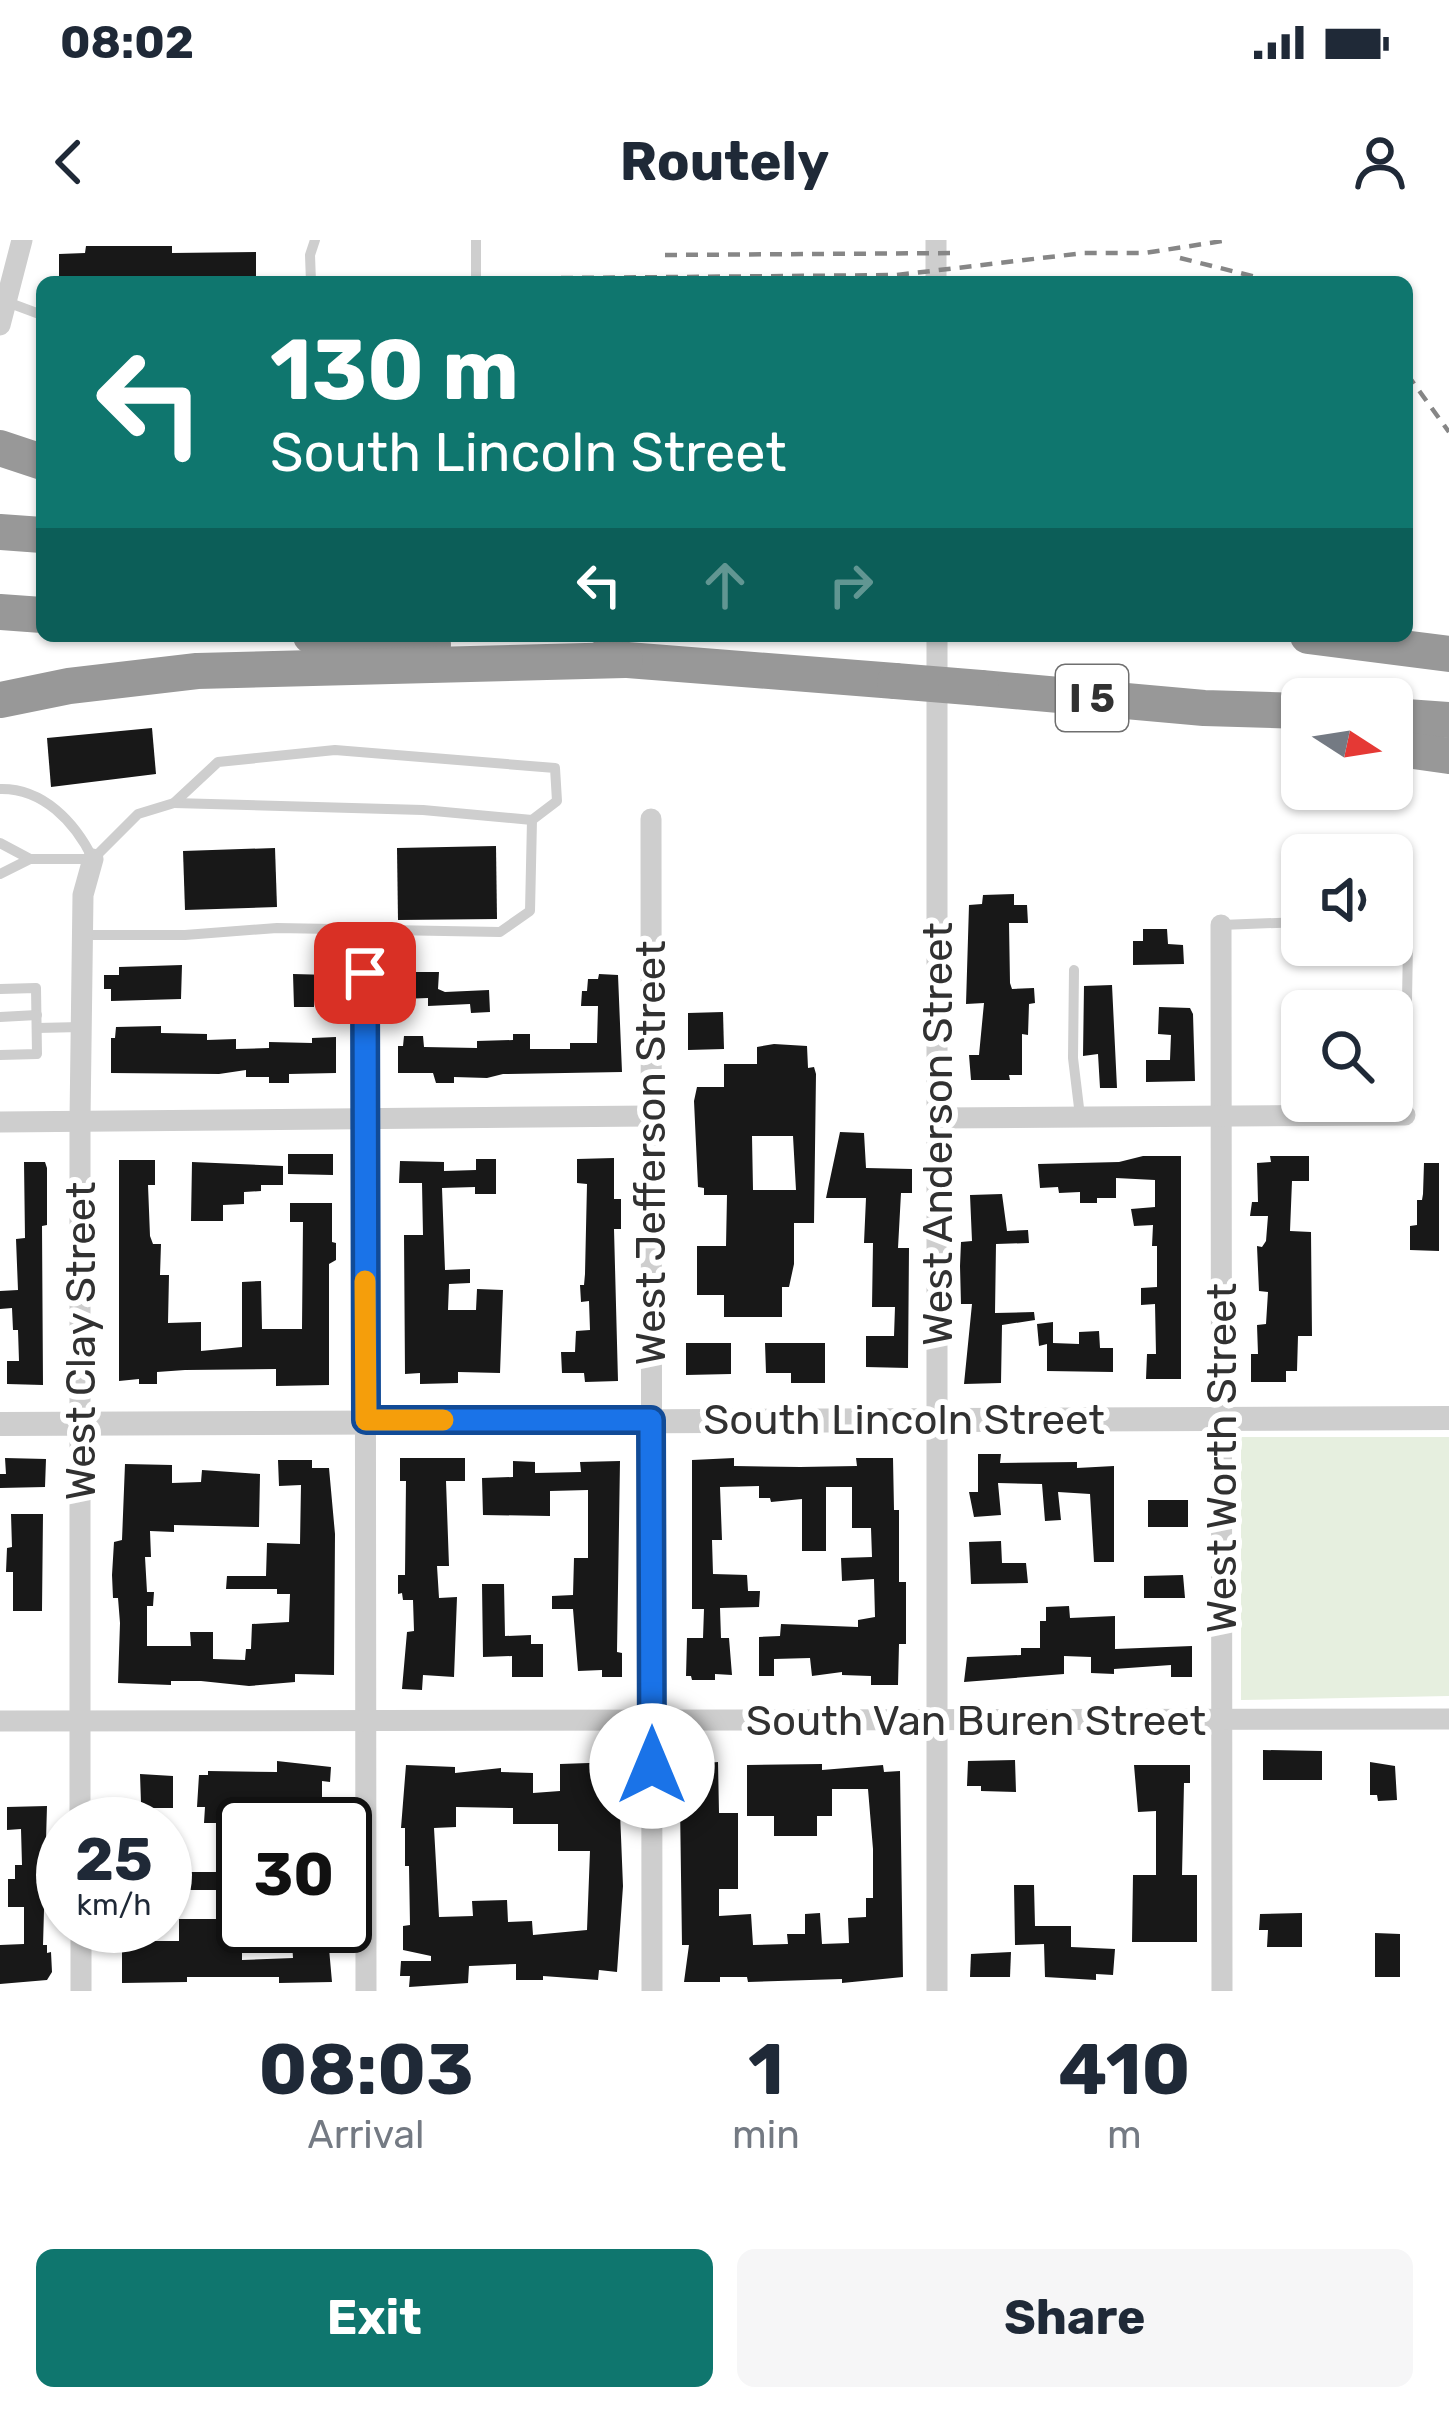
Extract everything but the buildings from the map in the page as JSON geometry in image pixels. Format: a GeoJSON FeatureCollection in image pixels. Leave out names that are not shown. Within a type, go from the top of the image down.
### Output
{"type":"FeatureCollection","features":[{"type":"Feature","properties":{"kind":"highway"},"geometry":{"type":"LineString","coordinates":[[0,448],[36,459]]}},
{"type":"Feature","properties":{"kind":"highway"},"geometry":{"type":"LineString","coordinates":[[0,532],[36,535]]}},
{"type":"Feature","properties":{"kind":"highway"},"geometry":{"type":"LineString","coordinates":[[0,612],[36,615]]}},
{"type":"Feature","properties":{"kind":"highway"},"geometry":{"type":"LineString","coordinates":[[1413,639],[1449,638]]}},
{"type":"Feature","properties":{"kind":"highway","name":"I 5"},"geometry":{"type":"LineString","coordinates":[[390,642],[1281,710]]}},
{"type":"Feature","properties":{"kind":"highway"},"geometry":{"type":"LineString","coordinates":[[1368,642],[1449,654]]}},
{"type":"Feature","properties":{"kind":"highway"},"geometry":{"type":"LineString","coordinates":[[0,700],[88,683],[197,671],[625,660]]}},
{"type":"Feature","properties":{"kind":"highway"},"geometry":{"type":"LineString","coordinates":[[1204,707],[1281,726]]}},
{"type":"Feature","properties":{"kind":"highway"},"geometry":{"type":"LineString","coordinates":[[1413,717],[1449,720]]}},
{"type":"Feature","properties":{"kind":"highway"},"geometry":{"type":"LineString","coordinates":[[1413,751],[1449,756]]}},
{"type":"Feature","properties":{"kind":"street"},"geometry":{"type":"LineString","coordinates":[[0,325],[22,240]]}},
{"type":"Feature","properties":{"kind":"street"},"geometry":{"type":"LineString","coordinates":[[936,240],[937,276]]}},
{"type":"Feature","properties":{"kind":"street","name":"West Anderson Street"},"geometry":{"type":"LineString","coordinates":[[937,642],[937,1991]]}},
{"type":"Feature","properties":{"kind":"street","name":"West Jefferson Street"},"geometry":{"type":"LineString","coordinates":[[651,819],[652,1991]]}},
{"type":"Feature","properties":{"kind":"street","name":"West Clay Street"},"geometry":{"type":"LineString","coordinates":[[80,1797],[81,1027],[83,895],[93,859]]}},
{"type":"Feature","properties":{"kind":"street","name":"West Worth Street"},"geometry":{"type":"LineString","coordinates":[[1222,925],[1222,1991]]}},
{"type":"Feature","properties":{"kind":"street"},"geometry":{"type":"LineString","coordinates":[[365,973],[366,1991]]}},
{"type":"Feature","properties":{"kind":"street"},"geometry":{"type":"LineString","coordinates":[[0,1123],[650,1116]]}},
{"type":"Feature","properties":{"kind":"street"},"geometry":{"type":"LineString","coordinates":[[937,1118],[1281,1117]]}},
{"type":"Feature","properties":{"kind":"street","name":"South Lincoln Street"},"geometry":{"type":"LineString","coordinates":[[0,1424],[1449,1418]]}},
{"type":"Feature","properties":{"kind":"street","name":"South Van Buren Street"},"geometry":{"type":"LineString","coordinates":[[0,1721],[1449,1719]]}},
{"type":"Feature","properties":{"kind":"street"},"geometry":{"type":"LineString","coordinates":[[81,1953],[81,1991]]}},
{"type":"Feature","properties":{"kind":"lane"},"geometry":{"type":"LineString","coordinates":[[311,276],[315,240]]}},
{"type":"Feature","properties":{"kind":"lane"},"geometry":{"type":"LineString","coordinates":[[476,240],[476,276]]}},
{"type":"Feature","properties":{"kind":"lane"},"geometry":{"type":"LineString","coordinates":[[7,302],[36,313]]}},
{"type":"Feature","properties":{"kind":"lane"},"geometry":{"type":"LineString","coordinates":[[0,874],[30,859],[93,859],[138,814],[174,803],[423,810],[532,820],[556,801],[555,768],[335,750],[218,762],[174,803]]}},
{"type":"Feature","properties":{"kind":"lane"},"geometry":{"type":"LineString","coordinates":[[0,789],[22,788],[77,825],[93,859]]}},
{"type":"Feature","properties":{"kind":"lane"},"geometry":{"type":"LineString","coordinates":[[83,935],[185,935],[277,928],[500,932],[530,911],[532,820]]}},
{"type":"Feature","properties":{"kind":"lane"},"geometry":{"type":"LineString","coordinates":[[0,843],[30,859]]}},
{"type":"Feature","properties":{"kind":"lane"},"geometry":{"type":"LineString","coordinates":[[1222,925],[1281,923]]}},
{"type":"Feature","properties":{"kind":"lane"},"geometry":{"type":"LineString","coordinates":[[1074,970],[1073,1058],[1080,1118]]}},
{"type":"Feature","properties":{"kind":"lane"},"geometry":{"type":"LineString","coordinates":[[0,988],[36,988],[38,1054],[0,1055]]}},
{"type":"Feature","properties":{"kind":"lane"},"geometry":{"type":"LineString","coordinates":[[0,1017],[81,1027]]}},
{"type":"Feature","properties":{"kind":"green space"},"geometry":{"type":"Polygon","coordinates":[[[1241,1437],[1449,1437],[1449,1696],[1241,1700],[1241,1437]]]}},
{"type":"Feature","properties":{"kind":"railway"},"geometry":{"type":"LineString","coordinates":[[785,276],[897,275],[1084,253],[1145,253],[1229,240]]}},
{"type":"Feature","properties":{"kind":"railway"},"geometry":{"type":"LineString","coordinates":[[665,255],[958,253]]}},
{"type":"Feature","properties":{"kind":"railway"},"geometry":{"type":"LineString","coordinates":[[1180,258],[1252,276]]}},
{"type":"Feature","properties":{"kind":"railway"},"geometry":{"type":"LineString","coordinates":[[1413,382],[1449,432]]}},
{"type":"Feature","properties":{"kind":"slow traffic"},"geometry":{"type":"LineString","coordinates":[[365,1281],[366,1420],[443,1420]]}},
{"type":"Feature","properties":{"kind":"route"},"geometry":{"type":"LineString","coordinates":[[365,973],[366,1420],[651,1420],[652,1766]]}}]}
